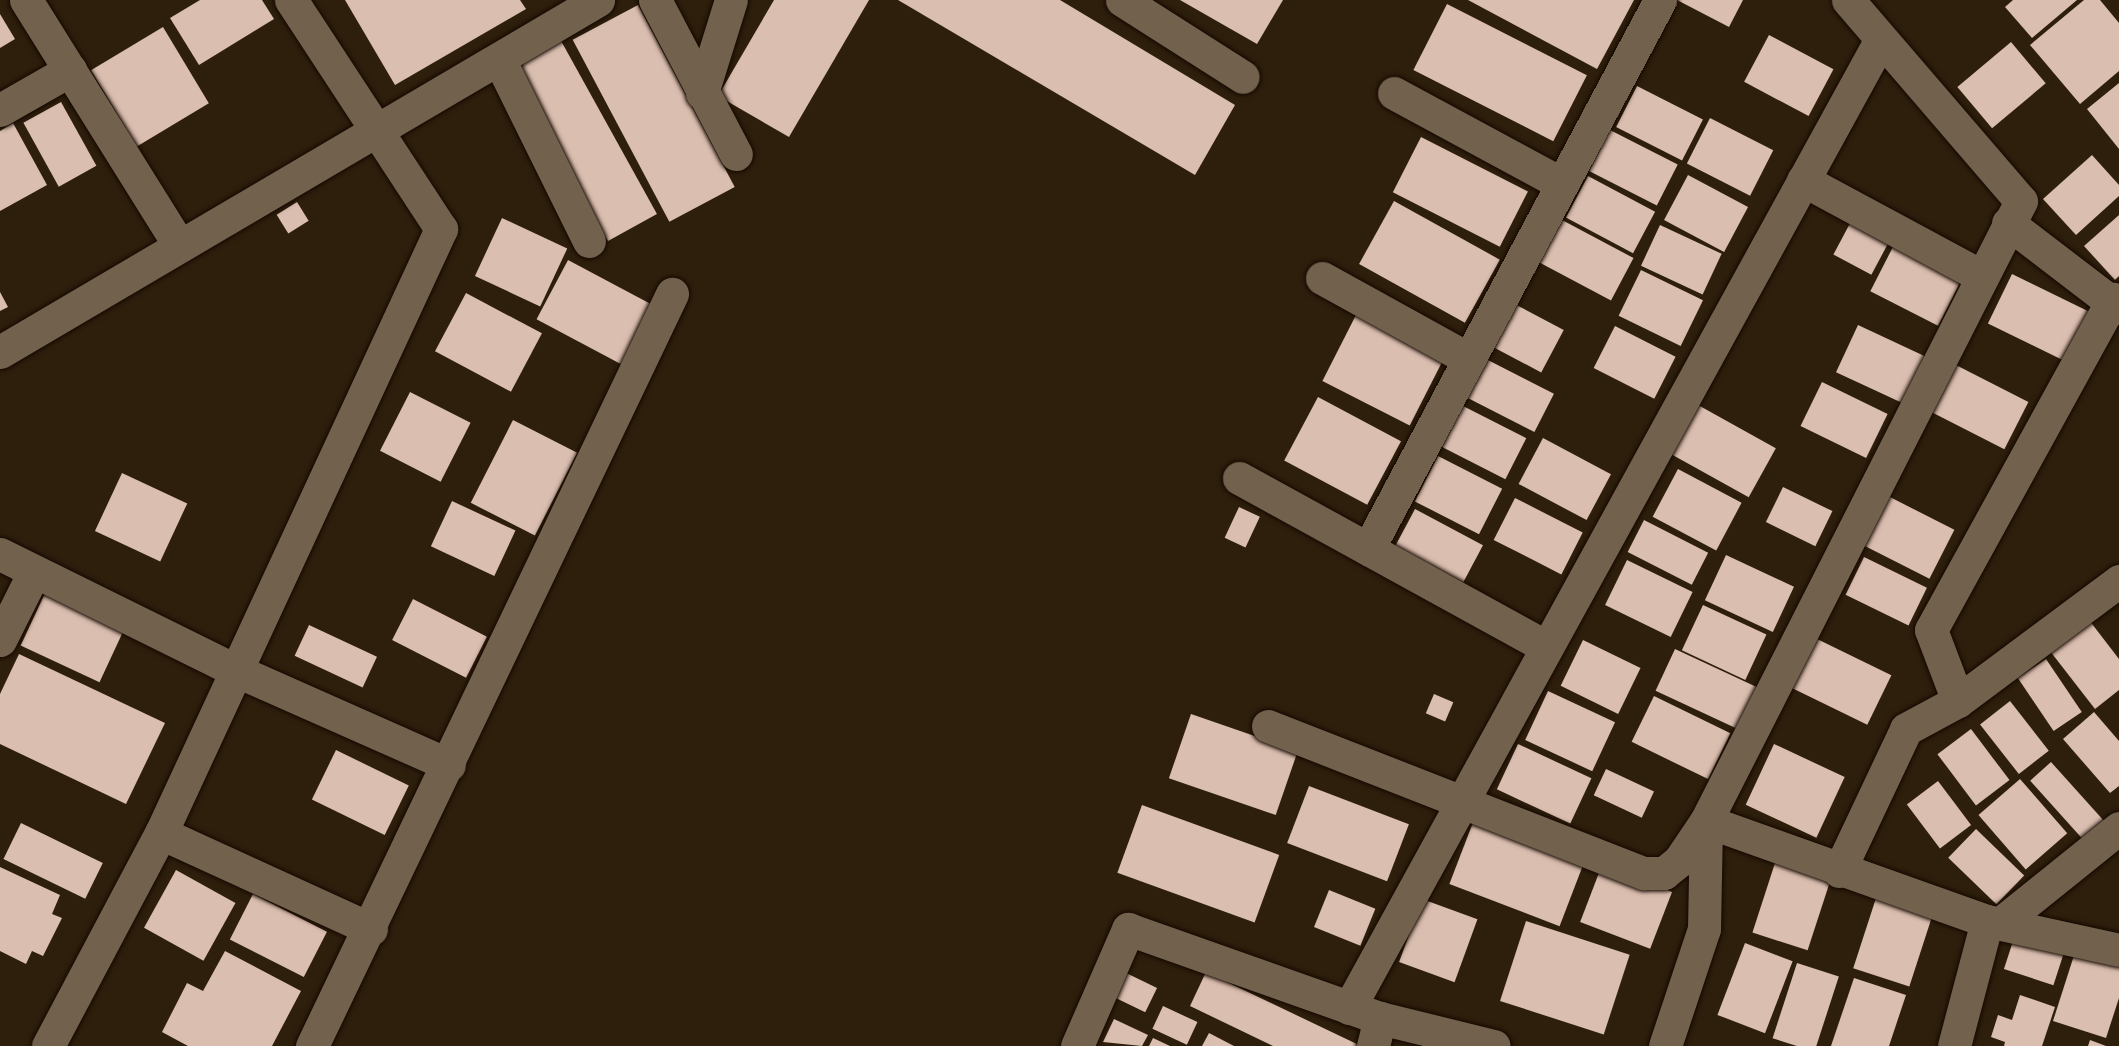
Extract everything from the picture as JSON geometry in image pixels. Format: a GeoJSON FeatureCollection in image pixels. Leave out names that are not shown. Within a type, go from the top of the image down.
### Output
{"type":"FeatureCollection","features":[{"type":"Feature","properties":{"kind":"street"},"geometry":{"type":"LineString","coordinates":[[26,0],[180,246]]}},
{"type":"Feature","properties":{"kind":"street"},"geometry":{"type":"LineString","coordinates":[[48,1046],[161,833],[441,229],[375,132],[291,0]]}},
{"type":"Feature","properties":{"kind":"street"},"geometry":{"type":"LineString","coordinates":[[0,352],[499,59],[555,11],[598,0]]}},
{"type":"Feature","properties":{"kind":"street"},"geometry":{"type":"LineString","coordinates":[[655,0],[736,154]]}},
{"type":"Feature","properties":{"kind":"street"},"geometry":{"type":"LineString","coordinates":[[702,93],[731,0]]}},
{"type":"Feature","properties":{"kind":"street"},"geometry":{"type":"LineString","coordinates":[[1122,0],[1243,77]]}},
{"type":"Feature","properties":{"kind":"street"},"geometry":{"type":"LineString","coordinates":[[1268,726],[1465,799],[1644,873],[1664,873],[1679,861],[1706,821],[2021,201],[1848,0]]}},
{"type":"Feature","properties":{"kind":"street"},"geometry":{"type":"LineString","coordinates":[[1368,549],[1657,1]]}},
{"type":"Feature","properties":{"kind":"street"},"geometry":{"type":"LineString","coordinates":[[1349,1008],[1881,39]]}},
{"type":"Feature","properties":{"kind":"street"},"geometry":{"type":"LineString","coordinates":[[499,59],[589,241]]}},
{"type":"Feature","properties":{"kind":"street"},"geometry":{"type":"LineString","coordinates":[[0,110],[70,70]]}},
{"type":"Feature","properties":{"kind":"street"},"geometry":{"type":"LineString","coordinates":[[1394,93],[1562,184]]}},
{"type":"Feature","properties":{"kind":"street"},"geometry":{"type":"LineString","coordinates":[[1803,180],[1981,276]]}},
{"type":"Feature","properties":{"kind":"street"},"geometry":{"type":"LineString","coordinates":[[1958,701],[1931,630],[2116,304],[2008,223]]}},
{"type":"Feature","properties":{"kind":"street"},"geometry":{"type":"LineString","coordinates":[[1322,278],[1469,359]]}},
{"type":"Feature","properties":{"kind":"street"},"geometry":{"type":"LineString","coordinates":[[312,1046],[371,929],[672,294]]}},
{"type":"Feature","properties":{"kind":"street"},"geometry":{"type":"LineString","coordinates":[[1239,478],[1547,647]]}},
{"type":"Feature","properties":{"kind":"street"},"geometry":{"type":"LineString","coordinates":[[0,554],[235,670],[449,765]]}},
{"type":"Feature","properties":{"kind":"street"},"geometry":{"type":"LineString","coordinates":[[0,640],[34,572]]}},
{"type":"Feature","properties":{"kind":"street"},"geometry":{"type":"LineString","coordinates":[[1839,871],[1906,729],[1958,701],[2119,581]]}},
{"type":"Feature","properties":{"kind":"street"},"geometry":{"type":"LineString","coordinates":[[1706,821],[1839,871],[1995,922],[2119,950]]}},
{"type":"Feature","properties":{"kind":"street"},"geometry":{"type":"LineString","coordinates":[[1665,1046],[1704,929],[1703,857],[1706,821]]}},
{"type":"Feature","properties":{"kind":"street"},"geometry":{"type":"LineString","coordinates":[[1954,1046],[1995,922],[2119,828]]}},
{"type":"Feature","properties":{"kind":"street"},"geometry":{"type":"LineString","coordinates":[[161,833],[371,929]]}},
{"type":"Feature","properties":{"kind":"street"},"geometry":{"type":"LineString","coordinates":[[1703,857],[1759,841]]}},
{"type":"Feature","properties":{"kind":"street"},"geometry":{"type":"LineString","coordinates":[[1077,1046],[1128,929],[1349,1008],[1377,1032],[1494,1046]]}},
{"type":"Feature","properties":{"kind":"building"},"geometry":{"type":"Polygon","coordinates":[[[200,0],[262,0],[274,19],[199,65],[170,18],[200,0]]]}},
{"type":"Feature","properties":{"kind":"building"},"geometry":{"type":"Polygon","coordinates":[[[345,0],[520,0],[526,9],[395,85],[345,0]]]}},
{"type":"Feature","properties":{"kind":"building"},"geometry":{"type":"Polygon","coordinates":[[[774,0],[869,0],[789,137],[718,96],[774,0]]]}},
{"type":"Feature","properties":{"kind":"building"},"geometry":{"type":"Polygon","coordinates":[[[898,0],[1060,0],[1235,105],[1195,175],[898,0]]]}},
{"type":"Feature","properties":{"kind":"building"},"geometry":{"type":"Polygon","coordinates":[[[1180,0],[1283,0],[1257,44],[1180,0]]]}},
{"type":"Feature","properties":{"kind":"building"},"geometry":{"type":"Polygon","coordinates":[[[1468,0],[1634,0],[1597,69],[1468,0]]]}},
{"type":"Feature","properties":{"kind":"building"},"geometry":{"type":"Polygon","coordinates":[[[1677,0],[1743,0],[1729,27],[1677,0]]]}},
{"type":"Feature","properties":{"kind":"building"},"geometry":{"type":"Polygon","coordinates":[[[2013,0],[2077,0],[2032,38],[2005,7],[2013,0]]]}},
{"type":"Feature","properties":{"kind":"building"},"geometry":{"type":"Polygon","coordinates":[[[2084,0],[2100,0],[2119,23],[2119,71],[2080,104],[2030,45],[2084,0]]]}},
{"type":"Feature","properties":{"kind":"building"},"geometry":{"type":"Polygon","coordinates":[[[1447,4],[1587,75],[1553,141],[1413,70],[1447,4]]]}},
{"type":"Feature","properties":{"kind":"building"},"geometry":{"type":"Polygon","coordinates":[[[638,5],[735,187],[669,222],[573,40],[638,5]]]}},
{"type":"Feature","properties":{"kind":"building"},"geometry":{"type":"Polygon","coordinates":[[[0,14],[15,39],[0,48],[0,14]]]}},
{"type":"Feature","properties":{"kind":"building"},"geometry":{"type":"Polygon","coordinates":[[[163,27],[209,103],[137,147],[91,70],[163,27]]]}},
{"type":"Feature","properties":{"kind":"building"},"geometry":{"type":"Polygon","coordinates":[[[1769,35],[1833,69],[1809,116],[1744,82],[1769,35]]]}},
{"type":"Feature","properties":{"kind":"building"},"geometry":{"type":"Polygon","coordinates":[[[560,39],[657,214],[608,241],[511,66],[560,39]]]}},
{"type":"Feature","properties":{"kind":"building"},"geometry":{"type":"Polygon","coordinates":[[[2011,42],[2046,83],[1992,128],[1957,87],[2011,42]]]}},
{"type":"Feature","properties":{"kind":"building"},"geometry":{"type":"Polygon","coordinates":[[[2119,83],[2119,149],[2087,109],[2119,83]]]}},
{"type":"Feature","properties":{"kind":"building"},"geometry":{"type":"Polygon","coordinates":[[[1637,86],[1703,120],[1682,161],[1616,127],[1637,86]]]}},
{"type":"Feature","properties":{"kind":"building"},"geometry":{"type":"Polygon","coordinates":[[[61,102],[96,166],[59,187],[23,123],[61,102]]]}},
{"type":"Feature","properties":{"kind":"building"},"geometry":{"type":"Polygon","coordinates":[[[1710,118],[1773,150],[1750,196],[1687,163],[1710,118]]]}},
{"type":"Feature","properties":{"kind":"building"},"geometry":{"type":"Polygon","coordinates":[[[13,123],[47,185],[0,211],[0,131],[13,123]]]}},
{"type":"Feature","properties":{"kind":"building"},"geometry":{"type":"Polygon","coordinates":[[[1610,130],[1678,165],[1657,205],[1589,171],[1610,130]]]}},
{"type":"Feature","properties":{"kind":"building"},"geometry":{"type":"Polygon","coordinates":[[[1421,137],[1528,191],[1500,247],[1393,192],[1421,137]]]}},
{"type":"Feature","properties":{"kind":"building"},"geometry":{"type":"Polygon","coordinates":[[[2092,155],[2119,185],[2119,196],[2076,235],[2043,199],[2092,155]]]}},
{"type":"Feature","properties":{"kind":"building"},"geometry":{"type":"Polygon","coordinates":[[[1688,175],[1748,207],[1724,252],[1664,220],[1688,175]]]}},
{"type":"Feature","properties":{"kind":"building"},"geometry":{"type":"Polygon","coordinates":[[[1588,176],[1655,212],[1633,253],[1566,217],[1588,176]]]}},
{"type":"Feature","properties":{"kind":"building"},"geometry":{"type":"Polygon","coordinates":[[[1394,201],[1500,260],[1465,323],[1359,264],[1394,201]]]}},
{"type":"Feature","properties":{"kind":"building"},"geometry":{"type":"Polygon","coordinates":[[[297,202],[309,221],[288,233],[277,215],[297,202]]]}},
{"type":"Feature","properties":{"kind":"building"},"geometry":{"type":"Polygon","coordinates":[[[1855,214],[1893,234],[1871,275],[1833,255],[1855,214]]]}},
{"type":"Feature","properties":{"kind":"building"},"geometry":{"type":"Polygon","coordinates":[[[2119,215],[2119,276],[2115,280],[2084,246],[2119,215]]]}},
{"type":"Feature","properties":{"kind":"building"},"geometry":{"type":"Polygon","coordinates":[[[502,218],[567,248],[540,306],[475,276],[502,218]]]}},
{"type":"Feature","properties":{"kind":"building"},"geometry":{"type":"Polygon","coordinates":[[[1562,220],[1634,258],[1611,300],[1539,262],[1562,220]]]}},
{"type":"Feature","properties":{"kind":"building"},"geometry":{"type":"Polygon","coordinates":[[[1660,225],[1722,254],[1703,295],[1641,266],[1660,225]]]}},
{"type":"Feature","properties":{"kind":"building"},"geometry":{"type":"Polygon","coordinates":[[[1898,237],[1966,272],[1938,326],[1870,291],[1898,237]]]}},
{"type":"Feature","properties":{"kind":"building"},"geometry":{"type":"Polygon","coordinates":[[[568,260],[655,306],[623,365],[537,319],[568,260]]]}},
{"type":"Feature","properties":{"kind":"building"},"geometry":{"type":"Polygon","coordinates":[[[1641,270],[1703,300],[1681,346],[1619,316],[1641,270]]]}},
{"type":"Feature","properties":{"kind":"building"},"geometry":{"type":"Polygon","coordinates":[[[2012,274],[2089,312],[2065,361],[1988,323],[2012,274]]]}},
{"type":"Feature","properties":{"kind":"building"},"geometry":{"type":"Polygon","coordinates":[[[0,292],[8,307],[0,311],[0,292]]]}},
{"type":"Feature","properties":{"kind":"building"},"geometry":{"type":"Polygon","coordinates":[[[466,293],[542,333],[511,392],[435,351],[466,293]]]}},
{"type":"Feature","properties":{"kind":"building"},"geometry":{"type":"Polygon","coordinates":[[[1509,301],[1564,330],[1541,372],[1486,343],[1509,301]]]}},
{"type":"Feature","properties":{"kind":"building"},"geometry":{"type":"Polygon","coordinates":[[[1356,315],[1443,359],[1410,425],[1322,381],[1356,315]]]}},
{"type":"Feature","properties":{"kind":"building"},"geometry":{"type":"Polygon","coordinates":[[[1858,325],[1926,357],[1904,404],[1836,372],[1858,325]]]}},
{"type":"Feature","properties":{"kind":"building"},"geometry":{"type":"Polygon","coordinates":[[[1615,326],[1676,357],[1654,399],[1594,368],[1615,326]]]}},
{"type":"Feature","properties":{"kind":"building"},"geometry":{"type":"Polygon","coordinates":[[[1480,356],[1554,394],[1534,432],[1460,394],[1480,356]]]}},
{"type":"Feature","properties":{"kind":"building"},"geometry":{"type":"Polygon","coordinates":[[[1950,362],[2028,402],[2004,449],[1926,409],[1950,362]]]}},
{"type":"Feature","properties":{"kind":"building"},"geometry":{"type":"Polygon","coordinates":[[[1822,382],[1888,414],[1866,458],[1801,426],[1822,382]]]}},
{"type":"Feature","properties":{"kind":"building"},"geometry":{"type":"Polygon","coordinates":[[[410,392],[471,423],[441,482],[380,451],[410,392]]]}},
{"type":"Feature","properties":{"kind":"building"},"geometry":{"type":"Polygon","coordinates":[[[1318,397],[1401,441],[1367,505],[1284,461],[1318,397]]]}},
{"type":"Feature","properties":{"kind":"building"},"geometry":{"type":"Polygon","coordinates":[[[1698,405],[1776,448],[1749,497],[1671,454],[1698,405]]]}},
{"type":"Feature","properties":{"kind":"building"},"geometry":{"type":"Polygon","coordinates":[[[1463,406],[1526,438],[1505,479],[1442,447],[1463,406]]]}},
{"type":"Feature","properties":{"kind":"building"},"geometry":{"type":"Polygon","coordinates":[[[513,420],[577,453],[535,536],[471,503],[513,420]]]}},
{"type":"Feature","properties":{"kind":"building"},"geometry":{"type":"Polygon","coordinates":[[[1543,438],[1611,474],[1587,520],[1519,484],[1543,438]]]}},
{"type":"Feature","properties":{"kind":"building"},"geometry":{"type":"Polygon","coordinates":[[[1438,456],[1502,489],[1479,534],[1415,501],[1438,456]]]}},
{"type":"Feature","properties":{"kind":"building"},"geometry":{"type":"Polygon","coordinates":[[[1678,469],[1742,503],[1716,550],[1653,517],[1678,469]]]}},
{"type":"Feature","properties":{"kind":"building"},"geometry":{"type":"Polygon","coordinates":[[[122,473],[187,503],[160,561],[95,531],[122,473]]]}},
{"type":"Feature","properties":{"kind":"building"},"geometry":{"type":"Polygon","coordinates":[[[1783,487],[1832,511],[1815,546],[1766,522],[1783,487]]]}},
{"type":"Feature","properties":{"kind":"building"},"geometry":{"type":"Polygon","coordinates":[[[1884,494],[1954,530],[1929,579],[1859,543],[1884,494]]]}},
{"type":"Feature","properties":{"kind":"building"},"geometry":{"type":"Polygon","coordinates":[[[1515,498],[1583,533],[1561,574],[1494,540],[1515,498]]]}},
{"type":"Feature","properties":{"kind":"building"},"geometry":{"type":"Polygon","coordinates":[[[452,501],[515,531],[494,576],[431,546],[452,501]]]}},
{"type":"Feature","properties":{"kind":"building"},"geometry":{"type":"Polygon","coordinates":[[[1239,507],[1260,517],[1245,548],[1225,538],[1239,507]]]}},
{"type":"Feature","properties":{"kind":"building"},"geometry":{"type":"Polygon","coordinates":[[[1415,509],[1483,545],[1463,582],[1395,546],[1415,509]]]}},
{"type":"Feature","properties":{"kind":"building"},"geometry":{"type":"Polygon","coordinates":[[[1644,520],[1708,553],[1692,585],[1628,552],[1644,520]]]}},
{"type":"Feature","properties":{"kind":"building"},"geometry":{"type":"Polygon","coordinates":[[[1726,555],[1794,587],[1773,632],[1705,600],[1726,555]]]}},
{"type":"Feature","properties":{"kind":"building"},"geometry":{"type":"Polygon","coordinates":[[[1864,557],[1927,588],[1909,625],[1846,595],[1864,557]]]}},
{"type":"Feature","properties":{"kind":"building"},"geometry":{"type":"Polygon","coordinates":[[[1627,560],[1693,592],[1671,637],[1605,605],[1627,560]]]}},
{"type":"Feature","properties":{"kind":"building"},"geometry":{"type":"Polygon","coordinates":[[[46,591],[125,628],[99,682],[21,645],[46,591]]]}},
{"type":"Feature","properties":{"kind":"building"},"geometry":{"type":"Polygon","coordinates":[[[413,599],[487,637],[466,678],[392,640],[413,599]]]}},
{"type":"Feature","properties":{"kind":"building"},"geometry":{"type":"Polygon","coordinates":[[[1703,605],[1766,635],[1745,680],[1682,650],[1703,605]]]}},
{"type":"Feature","properties":{"kind":"building"},"geometry":{"type":"Polygon","coordinates":[[[2089,620],[2119,659],[2119,690],[2095,709],[2050,651],[2089,620]]]}},
{"type":"Feature","properties":{"kind":"building"},"geometry":{"type":"Polygon","coordinates":[[[309,625],[377,657],[363,688],[295,656],[309,625]]]}},
{"type":"Feature","properties":{"kind":"building"},"geometry":{"type":"Polygon","coordinates":[[[1815,638],[1891,675],[1867,725],[1791,687],[1815,638]]]}},
{"type":"Feature","properties":{"kind":"building"},"geometry":{"type":"Polygon","coordinates":[[[1583,640],[1641,668],[1618,714],[1561,686],[1583,640]]]}},
{"type":"Feature","properties":{"kind":"building"},"geometry":{"type":"Polygon","coordinates":[[[1675,649],[1759,688],[1740,730],[1656,691],[1675,649]]]}},
{"type":"Feature","properties":{"kind":"building"},"geometry":{"type":"Polygon","coordinates":[[[19,654],[165,723],[126,804],[0,744],[0,694],[19,654]]]}},
{"type":"Feature","properties":{"kind":"building"},"geometry":{"type":"Polygon","coordinates":[[[2046,659],[2082,712],[2054,731],[2018,678],[2046,659]]]}},
{"type":"Feature","properties":{"kind":"building"},"geometry":{"type":"Polygon","coordinates":[[[1548,691],[1615,722],[1592,771],[1525,740],[1548,691]]]}},
{"type":"Feature","properties":{"kind":"building"},"geometry":{"type":"Polygon","coordinates":[[[1434,694],[1453,702],[1445,722],[1426,713],[1434,694]]]}},
{"type":"Feature","properties":{"kind":"building"},"geometry":{"type":"Polygon","coordinates":[[[1654,696],[1730,733],[1708,779],[1632,742],[1654,696]]]}},
{"type":"Feature","properties":{"kind":"building"},"geometry":{"type":"Polygon","coordinates":[[[2010,701],[2049,751],[2019,774],[1980,724],[2010,701]]]}},
{"type":"Feature","properties":{"kind":"building"},"geometry":{"type":"Polygon","coordinates":[[[2094,712],[2119,741],[2119,786],[2110,793],[2063,739],[2094,712]]]}},
{"type":"Feature","properties":{"kind":"building"},"geometry":{"type":"Polygon","coordinates":[[[1191,714],[1298,751],[1276,815],[1169,778],[1191,714]]]}},
{"type":"Feature","properties":{"kind":"building"},"geometry":{"type":"Polygon","coordinates":[[[1971,729],[2010,780],[1976,805],[1937,754],[1971,729]]]}},
{"type":"Feature","properties":{"kind":"building"},"geometry":{"type":"Polygon","coordinates":[[[1518,744],[1591,778],[1570,824],[1497,789],[1518,744]]]}},
{"type":"Feature","properties":{"kind":"building"},"geometry":{"type":"Polygon","coordinates":[[[1774,744],[1845,777],[1816,838],[1746,805],[1774,744]]]}},
{"type":"Feature","properties":{"kind":"building"},"geometry":{"type":"Polygon","coordinates":[[[336,750],[409,786],[385,835],[312,799],[336,750]]]}},
{"type":"Feature","properties":{"kind":"building"},"geometry":{"type":"Polygon","coordinates":[[[2051,762],[2108,825],[2087,844],[2030,781],[2051,762]]]}},
{"type":"Feature","properties":{"kind":"building"},"geometry":{"type":"Polygon","coordinates":[[[1606,769],[1654,791],[1642,818],[1594,795],[1606,769]]]}},
{"type":"Feature","properties":{"kind":"building"},"geometry":{"type":"Polygon","coordinates":[[[2020,779],[2067,833],[2026,869],[1978,815],[2020,779]]]}},
{"type":"Feature","properties":{"kind":"building"},"geometry":{"type":"Polygon","coordinates":[[[1938,781],[1971,825],[1940,848],[1907,804],[1938,781]]]}},
{"type":"Feature","properties":{"kind":"building"},"geometry":{"type":"Polygon","coordinates":[[[1309,786],[1409,824],[1387,881],[1287,843],[1309,786]]]}},
{"type":"Feature","properties":{"kind":"building"},"geometry":{"type":"Polygon","coordinates":[[[1142,805],[1279,855],[1255,923],[1117,873],[1142,805]]]}},
{"type":"Feature","properties":{"kind":"building"},"geometry":{"type":"Polygon","coordinates":[[[1477,812],[1587,854],[1560,926],[1449,884],[1477,812]]]}},
{"type":"Feature","properties":{"kind":"building"},"geometry":{"type":"Polygon","coordinates":[[[21,823],[103,863],[85,899],[3,859],[21,823]]]}},
{"type":"Feature","properties":{"kind":"building"},"geometry":{"type":"Polygon","coordinates":[[[1976,829],[2024,876],[1996,904],[1948,858],[1976,829]]]}},
{"type":"Feature","properties":{"kind":"building"},"geometry":{"type":"Polygon","coordinates":[[[1775,863],[1830,881],[1808,950],[1752,932],[1775,863]]]}},
{"type":"Feature","properties":{"kind":"building"},"geometry":{"type":"Polygon","coordinates":[[[1602,865],[1672,892],[1650,949],[1580,922],[1602,865]]]}},
{"type":"Feature","properties":{"kind":"building"},"geometry":{"type":"Polygon","coordinates":[[[0,867],[60,895],[52,914],[62,918],[43,956],[32,951],[26,964],[0,951],[0,867]]]}},
{"type":"Feature","properties":{"kind":"building"},"geometry":{"type":"Polygon","coordinates":[[[176,870],[235,903],[203,961],[144,928],[176,870]]]}},
{"type":"Feature","properties":{"kind":"building"},"geometry":{"type":"Polygon","coordinates":[[[1329,890],[1375,909],[1360,946],[1314,927],[1329,890]]]}},
{"type":"Feature","properties":{"kind":"building"},"geometry":{"type":"Polygon","coordinates":[[[253,894],[327,932],[304,977],[230,939],[253,894]]]}},
{"type":"Feature","properties":{"kind":"building"},"geometry":{"type":"Polygon","coordinates":[[[1877,895],[1933,913],[1909,986],[1853,968],[1877,895]]]}},
{"type":"Feature","properties":{"kind":"building"},"geometry":{"type":"Polygon","coordinates":[[[1422,899],[1477,919],[1455,982],[1399,962],[1422,899]]]}},
{"type":"Feature","properties":{"kind":"building"},"geometry":{"type":"Polygon","coordinates":[[[1526,921],[1630,955],[1604,1035],[1500,1001],[1526,921]]]}},
{"type":"Feature","properties":{"kind":"building"},"geometry":{"type":"Polygon","coordinates":[[[2016,932],[2065,948],[2053,985],[2004,969],[2016,932]]]}},
{"type":"Feature","properties":{"kind":"building"},"geometry":{"type":"Polygon","coordinates":[[[1745,943],[1793,961],[1765,1033],[1717,1015],[1745,943]]]}},
{"type":"Feature","properties":{"kind":"building"},"geometry":{"type":"Polygon","coordinates":[[[2077,946],[2119,959],[2119,998],[2106,1038],[2053,1021],[2077,946]]]}},
{"type":"Feature","properties":{"kind":"building"},"geometry":{"type":"Polygon","coordinates":[[[225,951],[301,991],[272,1046],[188,1046],[162,1032],[187,983],[203,991],[225,951]]]}},
{"type":"Feature","properties":{"kind":"building"},"geometry":{"type":"Polygon","coordinates":[[[1797,963],[1839,977],[1816,1046],[1797,1046],[1773,1038],[1797,963]]]}},
{"type":"Feature","properties":{"kind":"building"},"geometry":{"type":"Polygon","coordinates":[[[1122,971],[1157,988],[1145,1012],[1110,995],[1122,971]]]}},
{"type":"Feature","properties":{"kind":"building"},"geometry":{"type":"Polygon","coordinates":[[[1206,972],[1361,1046],[1273,1046],[1190,1006],[1206,972]]]}},
{"type":"Feature","properties":{"kind":"building"},"geometry":{"type":"Polygon","coordinates":[[[1854,978],[1906,995],[1889,1046],[1831,1046],[1854,978]]]}},
{"type":"Feature","properties":{"kind":"building"},"geometry":{"type":"Polygon","coordinates":[[[2020,995],[2055,1007],[2042,1046],[2004,1046],[2005,1042],[1991,1037],[1998,1015],[2012,1020],[2020,995]]]}},
{"type":"Feature","properties":{"kind":"building"},"geometry":{"type":"Polygon","coordinates":[[[1163,1006],[1197,1022],[1187,1045],[1152,1029],[1163,1006]]]}},
{"type":"Feature","properties":{"kind":"building"},"geometry":{"type":"Polygon","coordinates":[[[1114,1019],[1148,1035],[1142,1046],[1103,1042],[1114,1019]]]}},
{"type":"Feature","properties":{"kind":"building"},"geometry":{"type":"Polygon","coordinates":[[[1209,1033],[1234,1046],[1202,1046],[1209,1033]]]}},
{"type":"Feature","properties":{"kind":"building"},"geometry":{"type":"Polygon","coordinates":[[[1153,1038],[1170,1046],[1149,1046],[1153,1038]]]}},
{"type":"Feature","properties":{"kind":"building"},"geometry":{"type":"Polygon","coordinates":[[[2090,1040],[2106,1046],[2088,1046],[2090,1040]]]}}]}
